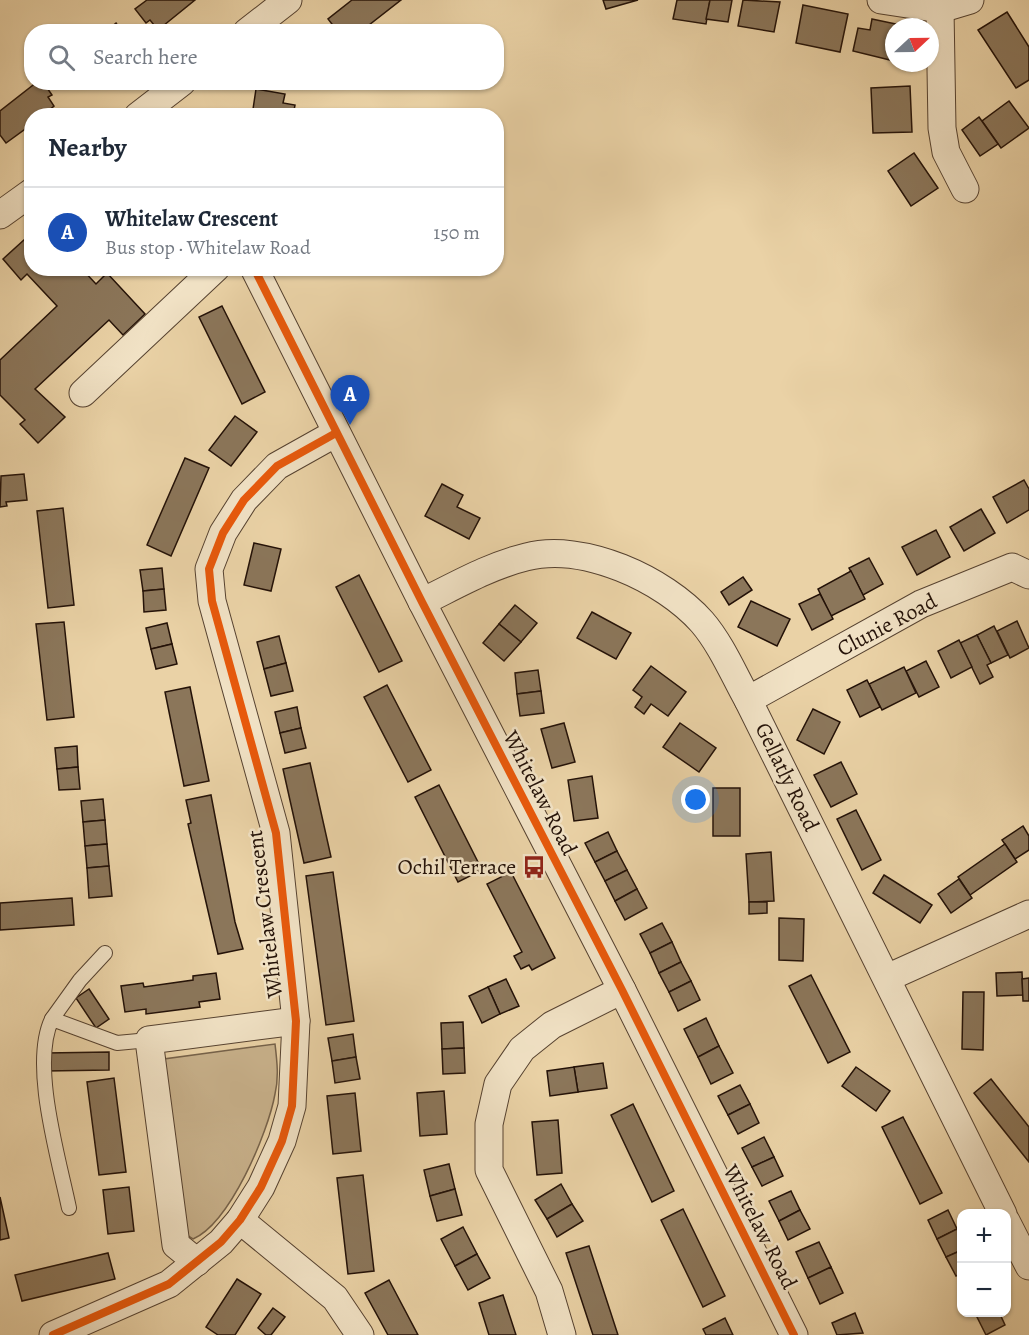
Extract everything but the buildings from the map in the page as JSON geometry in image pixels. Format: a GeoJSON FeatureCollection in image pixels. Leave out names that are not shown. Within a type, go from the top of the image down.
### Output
{"type":"FeatureCollection","features":[{"type":"Feature","properties":{"kind":"street"},"geometry":{"type":"LineString","coordinates":[[257,24],[288,0]]}},
{"type":"Feature","properties":{"kind":"street"},"geometry":{"type":"LineString","coordinates":[[887,0],[940,9],[970,0]]}},
{"type":"Feature","properties":{"kind":"street"},"geometry":{"type":"LineString","coordinates":[[940,9],[943,136],[948,159],[964,189]]}},
{"type":"Feature","properties":{"kind":"street"},"geometry":{"type":"LineString","coordinates":[[153,108],[173,90]]}},
{"type":"Feature","properties":{"kind":"street"},"geometry":{"type":"LineString","coordinates":[[0,215],[24,198]]}},
{"type":"Feature","properties":{"kind":"street"},"geometry":{"type":"LineString","coordinates":[[83,393],[207,276]]}},
{"type":"Feature","properties":{"kind":"street","name":"Whitelaw Road"},"geometry":{"type":"LineString","coordinates":[[258,276],[422,602],[622,990],[794,1335]]}},
{"type":"Feature","properties":{"kind":"street","name":"Whitelaw Crescent"},"geometry":{"type":"LineString","coordinates":[[53,1335],[169,1284],[221,1242],[240,1220],[261,1187],[282,1141],[292,1106],[296,1068],[296,1021],[276,833],[212,601],[209,569],[222,533],[244,500],[277,466],[336,433]]}},
{"type":"Feature","properties":{"kind":"street","name":"Gellatly Road"},"geometry":{"type":"LineString","coordinates":[[422,602],[494,567],[526,556],[559,552],[593,559],[654,583],[679,599],[703,623],[748,700],[1001,1209]]}},
{"type":"Feature","properties":{"kind":"street","name":"Clunie Road"},"geometry":{"type":"LineString","coordinates":[[748,700],[921,604],[1012,567],[1029,575]]}},
{"type":"Feature","properties":{"kind":"street"},"geometry":{"type":"LineString","coordinates":[[887,978],[1029,914]]}},
{"type":"Feature","properties":{"kind":"street"},"geometry":{"type":"LineString","coordinates":[[562,1335],[549,1291],[489,1170],[489,1124],[498,1084],[522,1048],[552,1025],[622,990]]}},
{"type":"Feature","properties":{"kind":"street","name":"Whitelaw Crescent"},"geometry":{"type":"LineString","coordinates":[[149,1040],[296,1021]]}},
{"type":"Feature","properties":{"kind":"street"},"geometry":{"type":"LineString","coordinates":[[149,1040],[176,1245],[197,1262]]}},
{"type":"Feature","properties":{"kind":"street"},"geometry":{"type":"LineString","coordinates":[[240,1220],[335,1298],[360,1335]]}},
{"type":"Feature","properties":{"kind":"street"},"geometry":{"type":"LineString","coordinates":[[1011,1231],[1029,1266]]}},
{"type":"Feature","properties":{"kind":"lane"},"geometry":{"type":"LineString","coordinates":[[69,1208],[45,1081],[45,1034],[52,1019],[80,980],[105,953]]}},
{"type":"Feature","properties":{"kind":"lane"},"geometry":{"type":"LineString","coordinates":[[52,1019],[117,1043],[149,1040]]}},
{"type":"Feature","properties":{"kind":"shaded area"},"geometry":{"type":"Polygon","coordinates":[[[275,1044],[276,1088],[271,1111],[256,1153],[220,1215],[207,1230],[193,1239],[185,1234],[164,1059],[275,1044]]]}},
{"type":"Feature","properties":{"kind":"cycle path"},"geometry":{"type":"LineString","coordinates":[[258,276],[422,602],[622,990],[794,1335]]}},
{"type":"Feature","properties":{"kind":"cycle path"},"geometry":{"type":"LineString","coordinates":[[53,1335],[169,1284],[221,1242],[240,1220],[261,1187],[282,1141],[292,1106],[296,1021],[276,833],[212,601],[209,569],[223,533],[244,500],[277,466],[336,433]]}},
{"type":"Feature","properties":{"kind":"place","name":"Whitelaw Crescent"},"geometry":{"type":"Point","coordinates":[350,425]}},
{"type":"Feature","properties":{"kind":"place","name":"Ochil Terrace"},"geometry":{"type":"Point","coordinates":[534,867]}}]}
